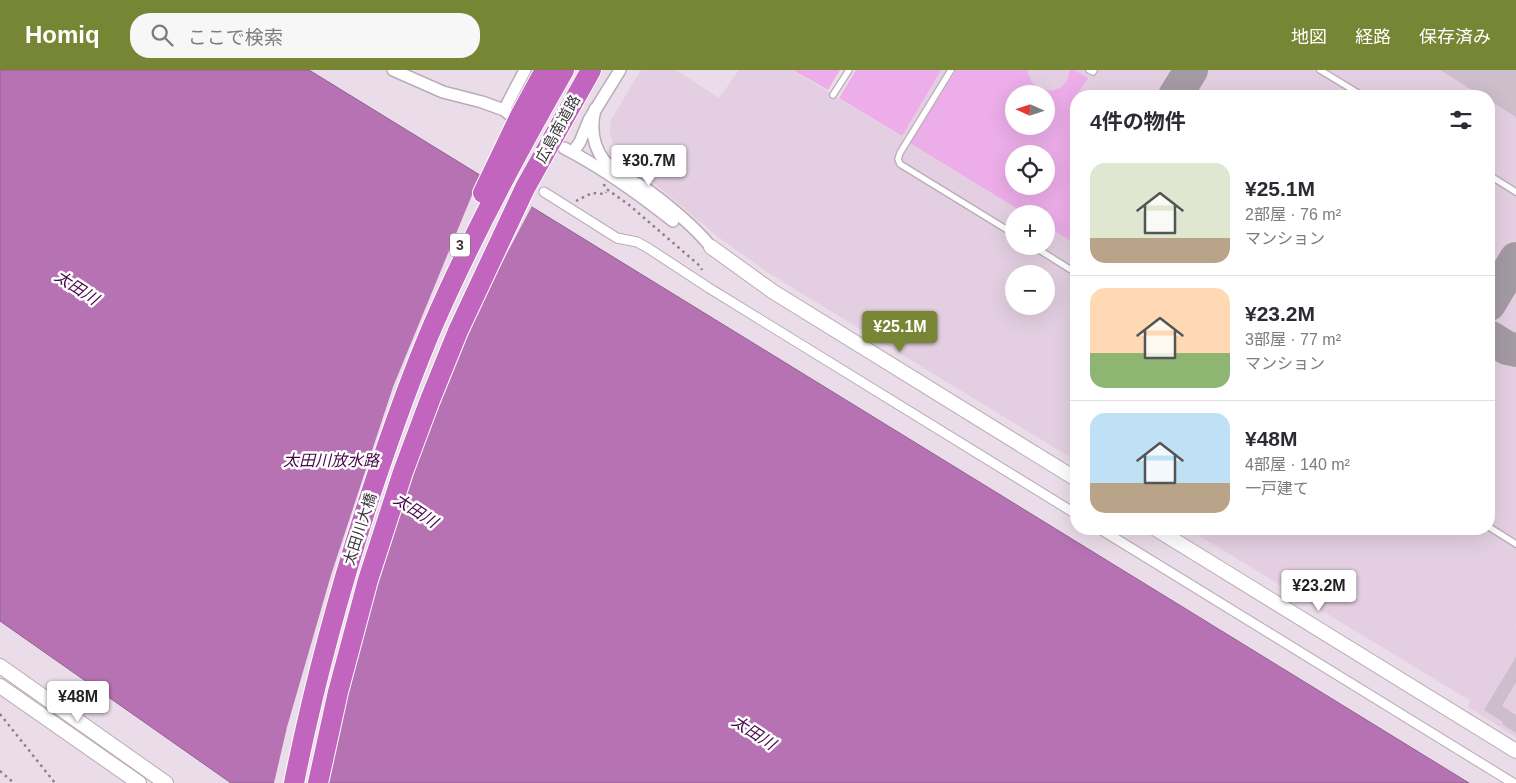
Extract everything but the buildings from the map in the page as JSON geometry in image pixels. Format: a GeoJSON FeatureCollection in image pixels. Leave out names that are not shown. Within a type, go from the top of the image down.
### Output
{"type":"FeatureCollection","features":[{"type":"Feature","properties":{"kind":"highway"},"geometry":{"type":"LineString","coordinates":[[499,172],[545,70]]}},
{"type":"Feature","properties":{"kind":"highway","name":"広島南道路"},"geometry":{"type":"LineString","coordinates":[[434,323],[460,244],[499,172],[564,70]]}},
{"type":"Feature","properties":{"kind":"highway","name":"広島南道路"},"geometry":{"type":"LineString","coordinates":[[525,188],[591,70]]}},
{"type":"Feature","properties":{"kind":"highway","name":"太田川大橋"},"geometry":{"type":"LineString","coordinates":[[318,783],[338,692],[368,580],[403,472],[458,331],[525,188]]}},
{"type":"Feature","properties":{"kind":"highway","name":"太田川大橋"},"geometry":{"type":"LineString","coordinates":[[294,783],[319,671],[348,564],[382,459],[434,323]]}},
{"type":"Feature","properties":{"kind":"street"},"geometry":{"type":"LineString","coordinates":[[393,70],[443,92],[482,102],[507,112],[525,70]]}},
{"type":"Feature","properties":{"kind":"street"},"geometry":{"type":"LineString","coordinates":[[620,70],[595,109],[580,142],[569,150],[615,179],[665,214],[697,240],[711,247],[772,291],[1070,475]]}},
{"type":"Feature","properties":{"kind":"street"},"geometry":{"type":"LineString","coordinates":[[595,109],[592,123],[593,136],[599,153],[608,165],[619,174],[645,188],[702,236],[711,247]]}},
{"type":"Feature","properties":{"kind":"street"},"geometry":{"type":"LineString","coordinates":[[544,192],[617,238],[637,242],[648,248],[709,288],[1070,510]]}},
{"type":"Feature","properties":{"kind":"street"},"geometry":{"type":"LineString","coordinates":[[1110,535],[1513,783]]}},
{"type":"Feature","properties":{"kind":"street"},"geometry":{"type":"LineString","coordinates":[[1166,535],[1516,751]]}},
{"type":"Feature","properties":{"kind":"street"},"geometry":{"type":"LineString","coordinates":[[0,666],[166,783]]}},
{"type":"Feature","properties":{"kind":"street"},"geometry":{"type":"LineString","coordinates":[[0,686],[138,783]]}},
{"type":"Feature","properties":{"kind":"lane"},"geometry":{"type":"LineString","coordinates":[[833,95],[849,70]]}},
{"type":"Feature","properties":{"kind":"lane"},"geometry":{"type":"LineString","coordinates":[[951,70],[898,159],[900,164],[1005,228]]}},
{"type":"Feature","properties":{"kind":"lane"},"geometry":{"type":"LineString","coordinates":[[1090,70],[1093,72],[1094,70]]}},
{"type":"Feature","properties":{"kind":"lane"},"geometry":{"type":"LineString","coordinates":[[1320,70],[1353,90]]}},
{"type":"Feature","properties":{"kind":"lane"},"geometry":{"type":"LineString","coordinates":[[1495,179],[1516,192]]}},
{"type":"Feature","properties":{"kind":"lane"},"geometry":{"type":"LineString","coordinates":[[1047,255],[1070,269]]}},
{"type":"Feature","properties":{"kind":"lane"},"geometry":{"type":"LineString","coordinates":[[1495,531],[1516,544]]}},
{"type":"Feature","properties":{"kind":"path"},"geometry":{"type":"LineString","coordinates":[[576,201],[587,194],[605,194],[607,191],[628,204],[700,266],[709,288]]}},
{"type":"Feature","properties":{"kind":"path"},"geometry":{"type":"LineString","coordinates":[[0,714],[55,783]]}},
{"type":"Feature","properties":{"kind":"path"},"geometry":{"type":"LineString","coordinates":[[0,771],[14,783]]}},
{"type":"Feature","properties":{"kind":"shaded area"},"geometry":{"type":"Polygon","coordinates":[[[641,70],[676,70],[719,98],[739,70],[792,70],[901,136],[941,70],[1516,70],[1516,737],[1468,707],[1471,698],[1469,700],[1198,535],[1495,535],[1495,90],[1070,90],[1070,457],[767,272],[718,237],[616,150],[610,134],[611,120],[641,70]]]}},
{"type":"Feature","properties":{"kind":"shaded area"},"geometry":{"type":"Polygon","coordinates":[[[793,70],[840,70],[828,90],[793,70]]]}},
{"type":"Feature","properties":{"kind":"shaded area"},"geometry":{"type":"Polygon","coordinates":[[[856,70],[941,70],[902,136],[839,98],[856,70]]]}},
{"type":"Feature","properties":{"kind":"shaded area"},"geometry":{"type":"Polygon","coordinates":[[[956,70],[1027,70],[1029,77],[1035,85],[1005,85],[1005,135],[1055,135],[1055,90],[1066,82],[1070,70],[1074,70],[1088,78],[1080,90],[1070,90],[1070,240],[1055,231],[1055,205],[1011,205],[910,143],[956,70]]]}},
{"type":"Feature","properties":{"kind":"water","name":"太田川放水路"},"geometry":{"type":"Polygon","coordinates":[[[0,70],[309,70],[1469,783],[231,783],[0,621],[0,70]]]}},
{"type":"Feature","properties":{"kind":"pier"},"geometry":{"type":"Polygon","coordinates":[[[481,173],[533,204],[463,336],[416,449],[359,635],[322,783],[274,783],[287,727],[331,575],[393,387],[481,173]]]}},
{"type":"Feature","properties":{"kind":"taxiway"},"geometry":{"type":"LineString","coordinates":[[1179,90],[1191,70]]}},
{"type":"Feature","properties":{"kind":"taxiway"},"geometry":{"type":"LineString","coordinates":[[1495,294],[1516,259]]}},
{"type":"Feature","properties":{"kind":"taxiway"},"geometry":{"type":"LineString","coordinates":[[1495,341],[1507,348],[1516,350]]}},
{"type":"Feature","properties":{"kind":"water label","name":"太田川"},"geometry":{"type":"Point","coordinates":[77,287]}},
{"type":"Feature","properties":{"kind":"water label","name":"太田川"},"geometry":{"type":"Point","coordinates":[416,510]}},
{"type":"Feature","properties":{"kind":"water label","name":"太田川"},"geometry":{"type":"Point","coordinates":[754,732]}}]}
